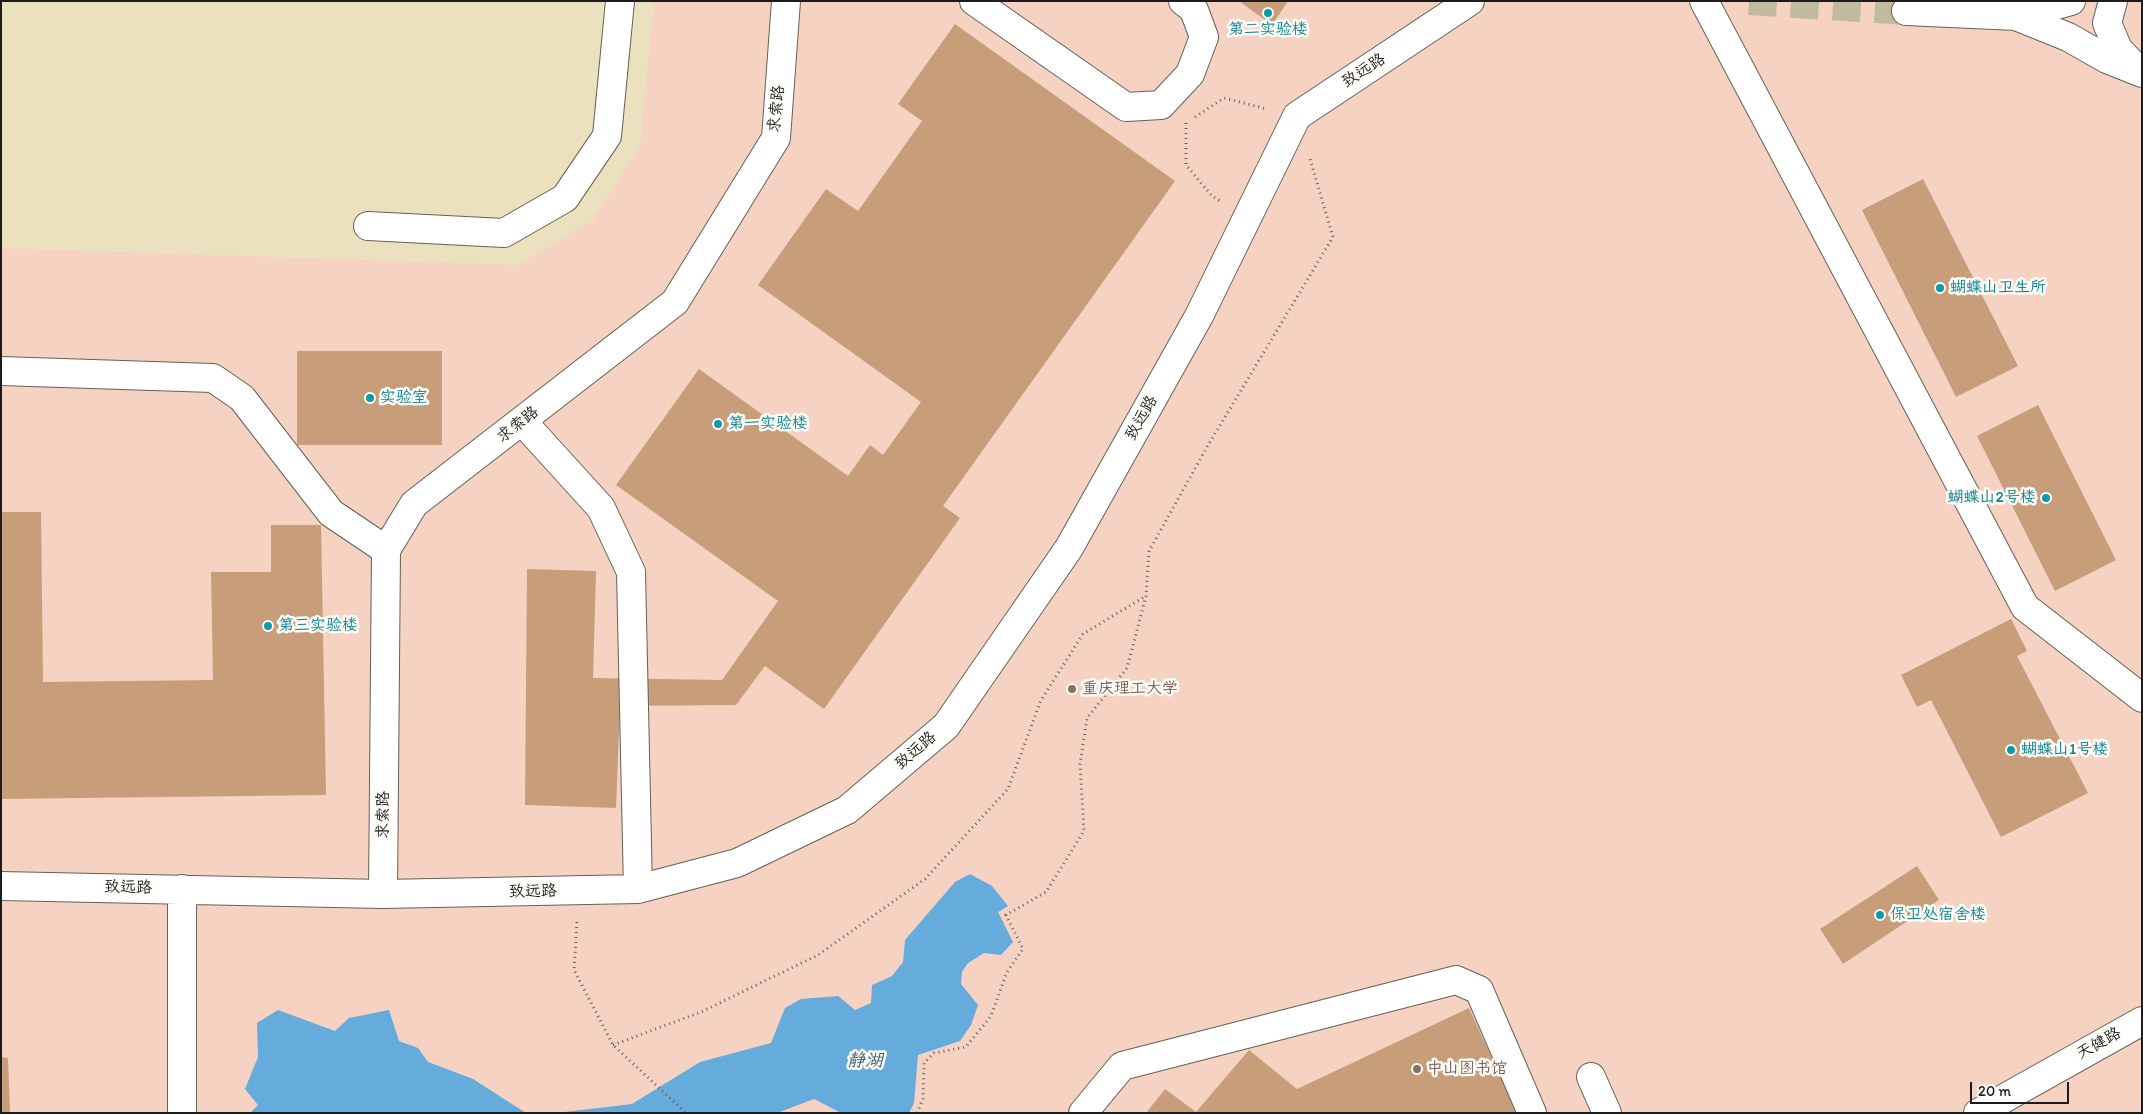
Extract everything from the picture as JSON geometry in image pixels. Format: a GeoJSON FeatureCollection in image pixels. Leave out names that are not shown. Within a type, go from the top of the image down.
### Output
{"type":"FeatureCollection","features":[{"type":"Feature","properties":{"kind":"street"},"geometry":{"type":"LineString","coordinates":[[368,226],[504,233],[565,198],[607,136],[620,1]]}},
{"type":"Feature","properties":{"kind":"street","name":"求索路"},"geometry":{"type":"LineString","coordinates":[[384,894],[386,550],[414,504],[675,302],[776,138],[786,1]]}},
{"type":"Feature","properties":{"kind":"street"},"geometry":{"type":"LineString","coordinates":[[974,1],[1126,107],[1161,105],[1190,74],[1204,37],[1194,10],[1183,1]]}},
{"type":"Feature","properties":{"kind":"street","name":"致远路"},"geometry":{"type":"LineString","coordinates":[[1,886],[384,894],[638,889],[737,864],[847,810],[946,726],[1069,548],[1200,316],[1284,113],[1470,1]]}},
{"type":"Feature","properties":{"kind":"street"},"geometry":{"type":"LineString","coordinates":[[1704,1],[2024,607],[2142,698]]}},
{"type":"Feature","properties":{"kind":"street"},"geometry":{"type":"LineString","coordinates":[[1906,11],[2016,16],[2071,1]]}},
{"type":"Feature","properties":{"kind":"street"},"geometry":{"type":"LineString","coordinates":[[2113,1],[2107,23],[2118,49],[2141,73]]}},
{"type":"Feature","properties":{"kind":"street"},"geometry":{"type":"LineString","coordinates":[[2016,16],[2068,37],[2107,59],[2141,73]]}},
{"type":"Feature","properties":{"kind":"street"},"geometry":{"type":"LineString","coordinates":[[1,371],[213,378],[242,398],[331,512],[386,550]]}},
{"type":"Feature","properties":{"kind":"street"},"geometry":{"type":"LineString","coordinates":[[522,421],[601,508],[631,572],[638,889]]}},
{"type":"Feature","properties":{"kind":"street"},"geometry":{"type":"LineString","coordinates":[[182,889],[182,1113]]}},
{"type":"Feature","properties":{"kind":"street"},"geometry":{"type":"LineString","coordinates":[[1083,1113],[1122,1066],[1456,980],[1480,990],[1532,1113]]}},
{"type":"Feature","properties":{"kind":"street","name":"天健路"},"geometry":{"type":"LineString","coordinates":[[1978,1113],[2142,1021]]}},
{"type":"Feature","properties":{"kind":"street"},"geometry":{"type":"LineString","coordinates":[[1591,1077],[1607,1113]]}},
{"type":"Feature","properties":{"kind":"path"},"geometry":{"type":"LineString","coordinates":[[917,1113],[923,1099],[924,1063],[934,1053],[966,1047],[991,1016],[1007,972],[1023,949],[1006,915],[1046,892],[1084,831],[1080,764],[1087,718],[1127,668],[1146,596],[1150,551],[1207,447],[1333,237],[1284,113],[1224,98],[1186,122],[1186,165],[1212,196],[1224,203]]}},
{"type":"Feature","properties":{"kind":"path"},"geometry":{"type":"LineString","coordinates":[[613,1045],[701,1012],[818,955],[926,879],[1008,789],[1041,700],[1083,634],[1146,596]]}},
{"type":"Feature","properties":{"kind":"path"},"geometry":{"type":"LineString","coordinates":[[578,891],[574,970],[613,1045],[686,1113]]}},
{"type":"Feature","properties":{"kind":"shaded area","name":"重庆理工大学"},"geometry":{"type":"Polygon","coordinates":[[[654,1],[2142,1],[2142,1113],[1,1113],[1,248],[518,265],[592,221],[640,145],[654,1]]]}},
{"type":"Feature","properties":{"kind":"water","name":"静湖"},"geometry":{"type":"Polygon","coordinates":[[[970,874],[992,886],[1008,906],[998,912],[1013,942],[1001,955],[984,953],[968,963],[962,972],[961,984],[978,1005],[971,1025],[960,1041],[918,1055],[914,1103],[909,1113],[841,1113],[814,1099],[777,1113],[556,1113],[632,1104],[700,1062],[771,1043],[785,1008],[801,999],[838,996],[855,1010],[871,1003],[872,985],[892,976],[903,962],[905,940],[955,882],[970,874]]]}},
{"type":"Feature","properties":{"kind":"water"},"geometry":{"type":"Polygon","coordinates":[[[278,1010],[335,1031],[349,1018],[389,1010],[399,1041],[418,1048],[428,1062],[473,1079],[526,1113],[250,1113],[258,1105],[245,1089],[258,1057],[257,1023],[278,1010]]]}},
{"type":"Feature","properties":{"kind":"building","name":"第二实验楼"},"geometry":{"type":"Polygon","coordinates":[[[1239,1],[1288,1],[1272,25],[1239,1]]]}},
{"type":"Feature","properties":{"kind":"building","name":"第一实验楼"},"geometry":{"type":"Polygon","coordinates":[[[955,24],[1175,181],[943,506],[960,518],[824,709],[765,666],[736,705],[620,706],[616,808],[525,805],[527,569],[596,571],[593,678],[722,680],[778,601],[616,485],[699,369],[848,476],[870,445],[883,455],[921,402],[758,285],[826,189],[858,211],[922,121],[898,104],[955,24]]]}},
{"type":"Feature","properties":{"kind":"building","name":"蝴蝶山卫生所"},"geometry":{"type":"Polygon","coordinates":[[[1923,179],[2018,366],[1956,397],[1862,210],[1923,179]]]}},
{"type":"Feature","properties":{"kind":"building","name":"实验室"},"geometry":{"type":"Polygon","coordinates":[[[297,351],[442,351],[442,445],[297,445],[297,351]]]}},
{"type":"Feature","properties":{"kind":"building","name":"蝴蝶山2号楼"},"geometry":{"type":"Polygon","coordinates":[[[2038,405],[2116,560],[2055,591],[1977,436],[2038,405]]]}},
{"type":"Feature","properties":{"kind":"building","name":"第三实验楼"},"geometry":{"type":"Polygon","coordinates":[[[1,512],[41,512],[43,682],[213,680],[211,572],[271,572],[271,525],[321,525],[326,795],[1,799],[1,512]]]}},
{"type":"Feature","properties":{"kind":"building","name":"蝴蝶山1号楼"},"geometry":{"type":"Polygon","coordinates":[[[2011,619],[2027,651],[2017,656],[2088,793],[2001,837],[1931,700],[1917,707],[1901,675],[2011,619]]]}},
{"type":"Feature","properties":{"kind":"building","name":"保卫处宿舍楼"},"geometry":{"type":"Polygon","coordinates":[[[1917,866],[1939,900],[1843,964],[1820,929],[1917,866]]]}},
{"type":"Feature","properties":{"kind":"building","name":"中山图书馆"},"geometry":{"type":"Polygon","coordinates":[[[1469,1008],[1517,1113],[1146,1113],[1165,1089],[1196,1112],[1249,1050],[1297,1089],[1469,1008]]]}},
{"type":"Feature","properties":{"kind":"building"},"geometry":{"type":"Polygon","coordinates":[[[1,1057],[8,1058],[10,1113],[1,1113],[1,1057]]]}},
{"type":"Feature","properties":{"kind":"tunnel"},"geometry":{"type":"LineString","coordinates":[[1749,1],[1906,11]]}},
{"type":"Feature","properties":{"kind":"place","name":"第二实验楼"},"geometry":{"type":"Point","coordinates":[1268,13]}},
{"type":"Feature","properties":{"kind":"place","name":"蝴蝶山卫生所"},"geometry":{"type":"Point","coordinates":[1940,288]}},
{"type":"Feature","properties":{"kind":"place","name":"实验室"},"geometry":{"type":"Point","coordinates":[370,398]}},
{"type":"Feature","properties":{"kind":"place","name":"第一实验楼"},"geometry":{"type":"Point","coordinates":[718,424]}},
{"type":"Feature","properties":{"kind":"place","name":"蝴蝶山2号楼"},"geometry":{"type":"Point","coordinates":[2046,498]}},
{"type":"Feature","properties":{"kind":"place","name":"第三实验楼"},"geometry":{"type":"Point","coordinates":[268,626]}},
{"type":"Feature","properties":{"kind":"place","name":"重庆理工大学"},"geometry":{"type":"Point","coordinates":[1072,689]}},
{"type":"Feature","properties":{"kind":"place","name":"蝴蝶山1号楼"},"geometry":{"type":"Point","coordinates":[2011,750]}},
{"type":"Feature","properties":{"kind":"place","name":"保卫处宿舍楼"},"geometry":{"type":"Point","coordinates":[1880,915]}},
{"type":"Feature","properties":{"kind":"place","name":"中山图书馆"},"geometry":{"type":"Point","coordinates":[1417,1069]}}]}
